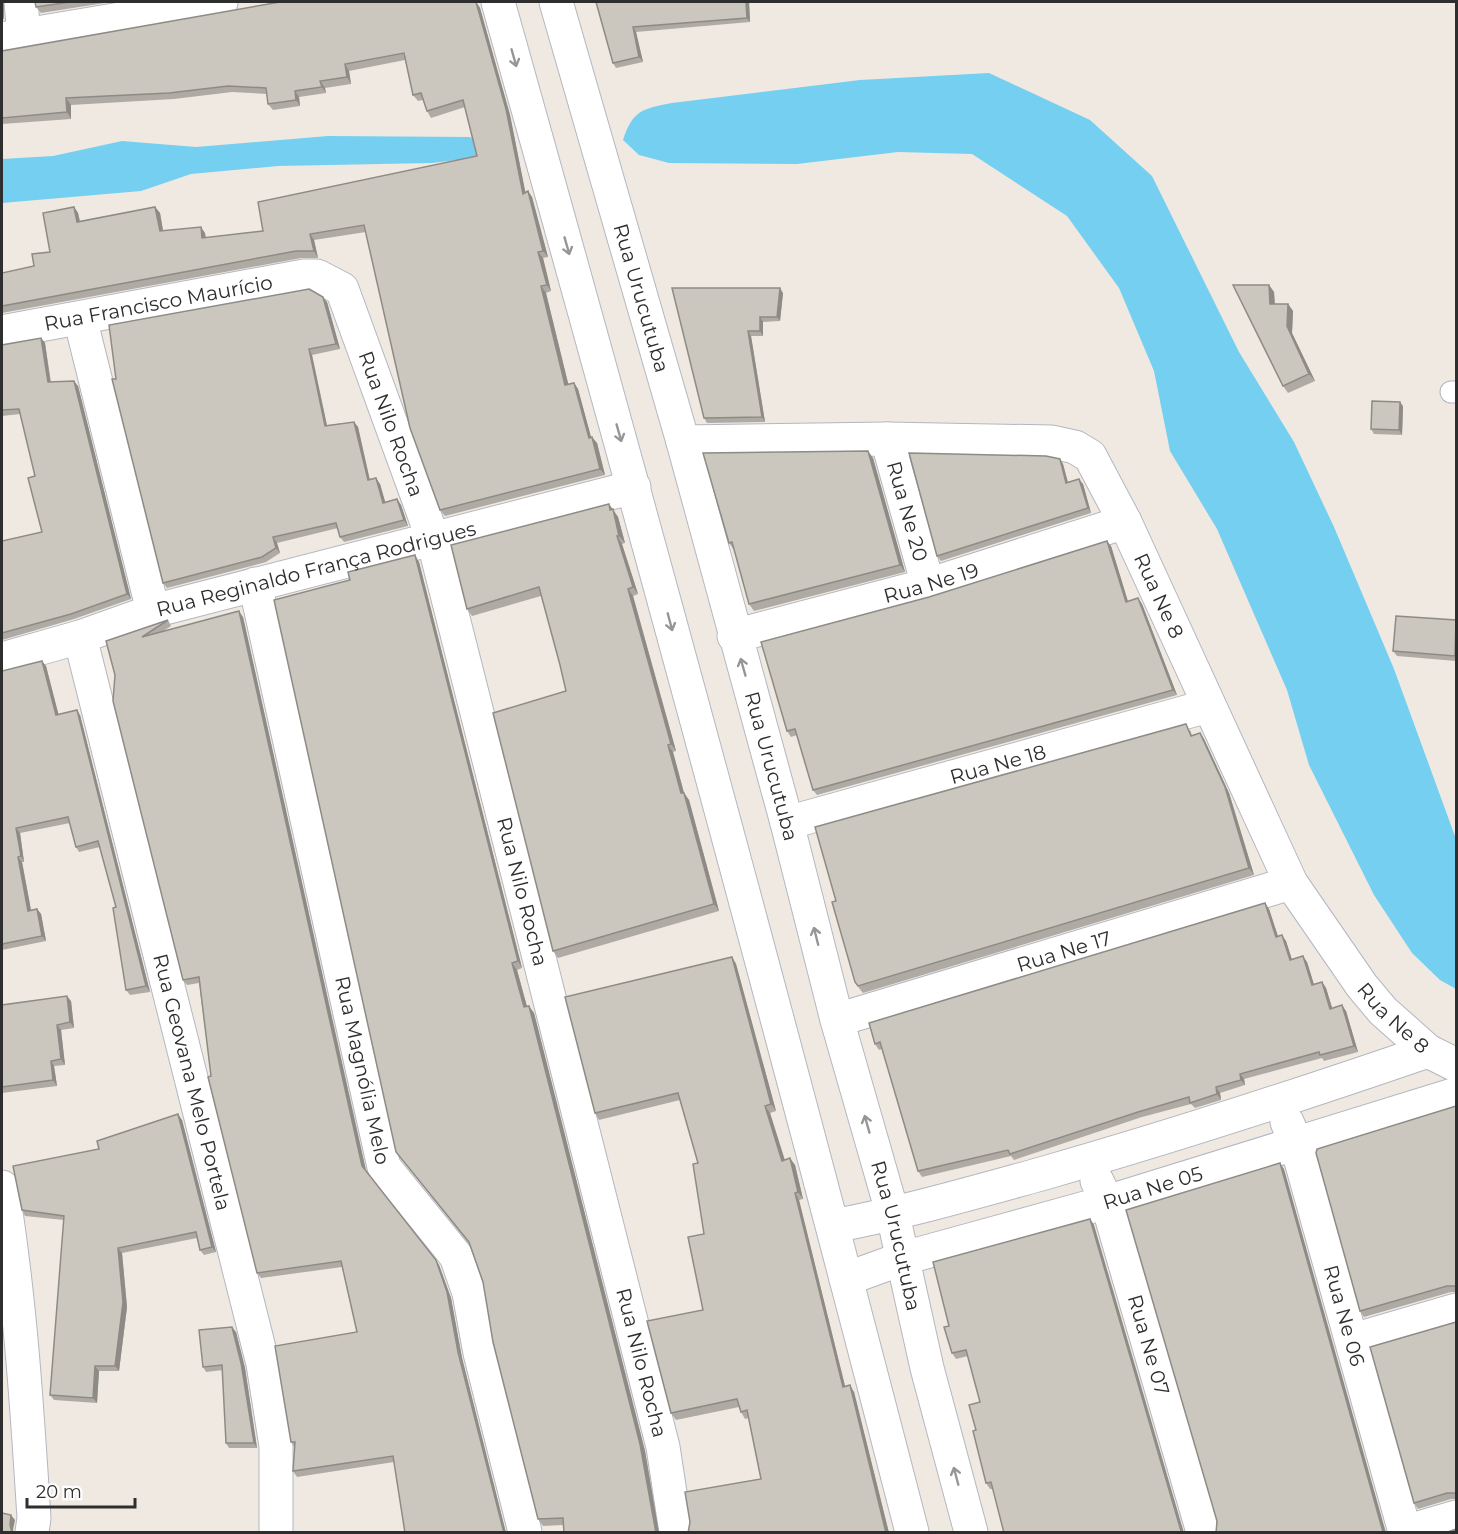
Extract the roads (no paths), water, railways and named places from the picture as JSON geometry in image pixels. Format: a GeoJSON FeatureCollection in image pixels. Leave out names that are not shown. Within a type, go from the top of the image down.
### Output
{"type":"FeatureCollection","features":[{"type":"Feature","properties":{"kind":"street"},"geometry":{"type":"LineString","coordinates":[[21,2],[13,37],[221,2]]}},
{"type":"Feature","properties":{"kind":"street"},"geometry":{"type":"LineString","coordinates":[[498,2],[634,487],[833,1226],[912,1533]]}},
{"type":"Feature","properties":{"kind":"street","name":"Rua Urucutuba"},"geometry":{"type":"LineString","coordinates":[[556,2],[683,442],[734,636],[787,823],[837,1020],[893,1215],[927,1368],[971,1533]]}},
{"type":"Feature","properties":{"kind":"street","name":"Rua Francisco Maurício"},"geometry":{"type":"LineString","coordinates":[[2,332],[316,276]]}},
{"type":"Feature","properties":{"kind":"street","name":"Rua Nilo Rocha"},"geometry":{"type":"LineString","coordinates":[[316,276],[342,289],[433,539],[663,1447],[676,1533]]}},
{"type":"Feature","properties":{"kind":"street"},"geometry":{"type":"LineString","coordinates":[[80,318],[153,611]]}},
{"type":"Feature","properties":{"kind":"street","name":"Rua Ne 8"},"geometry":{"type":"LineString","coordinates":[[683,442],[887,439],[1052,442],[1075,447],[1090,456],[1125,522],[1291,883],[1362,986],[1395,1023],[1442,1058]]}},
{"type":"Feature","properties":{"kind":"street","name":"Rua Ne 20"},"geometry":{"type":"LineString","coordinates":[[887,439],[928,585]]}},
{"type":"Feature","properties":{"kind":"street","name":"Rua Reginaldo França Rodrigues"},"geometry":{"type":"LineString","coordinates":[[2,659],[80,637],[153,611],[634,487]]}},
{"type":"Feature","properties":{"kind":"street","name":"Rua Ne 19"},"geometry":{"type":"LineString","coordinates":[[734,636],[928,585],[1125,522]]}},
{"type":"Feature","properties":{"kind":"street","name":"Rua Magnólia Melo"},"geometry":{"type":"LineString","coordinates":[[255,584],[384,1167],[456,1256],[469,1293],[480,1353],[525,1533]]}},
{"type":"Feature","properties":{"kind":"street","name":"Rua Geovana Melo Portela"},"geometry":{"type":"LineString","coordinates":[[80,637],[263,1364],[276,1446],[276,1533]]}},
{"type":"Feature","properties":{"kind":"street","name":"Rua Ne 18"},"geometry":{"type":"LineString","coordinates":[[787,823],[1208,706]]}},
{"type":"Feature","properties":{"kind":"street","name":"Rua Ne 17"},"geometry":{"type":"LineString","coordinates":[[837,1020],[1291,883]]}},
{"type":"Feature","properties":{"kind":"street"},"geometry":{"type":"LineString","coordinates":[[833,1226],[893,1215],[1088,1160],[1279,1102],[1442,1058]]}},
{"type":"Feature","properties":{"kind":"street","name":"Rua Ne 05"},"geometry":{"type":"LineString","coordinates":[[846,1279],[904,1258],[1107,1202],[1456,1094]]}},
{"type":"Feature","properties":{"kind":"street","name":"Rua Ne 06"},"geometry":{"type":"LineString","coordinates":[[1279,1102],[1296,1143],[1405,1532]]}},
{"type":"Feature","properties":{"kind":"street","name":"Rua Ne 07"},"geometry":{"type":"LineString","coordinates":[[1088,1160],[1107,1202],[1203,1533]]}},
{"type":"Feature","properties":{"kind":"street"},"geometry":{"type":"LineString","coordinates":[[2,1187],[12,1250],[26,1396],[34,1518],[32,1533]]}},
{"type":"Feature","properties":{"kind":"street"},"geometry":{"type":"LineString","coordinates":[[1353,1340],[1456,1310]]}},
{"type":"Feature","properties":{"kind":"street"},"geometry":{"type":"LineString","coordinates":[[1405,1532],[1456,1517]]}},
{"type":"Feature","properties":{"kind":"water"},"geometry":{"type":"Polygon","coordinates":[[[989,73],[1090,120],[1152,176],[1239,352],[1294,442],[1334,527],[1394,669],[1456,839],[1456,989],[1440,980],[1412,953],[1374,895],[1309,765],[1287,690],[1217,529],[1170,451],[1154,371],[1119,288],[1067,216],[972,154],[898,152],[797,164],[669,163],[639,155],[623,140],[631,122],[640,112],[672,103],[860,80],[989,73]]]}},
{"type":"Feature","properties":{"kind":"water"},"geometry":{"type":"Polygon","coordinates":[[[328,136],[469,137],[506,148],[465,159],[432,163],[278,166],[191,174],[141,191],[2,203],[2,159],[53,156],[122,141],[196,147],[328,136]]]}}]}
